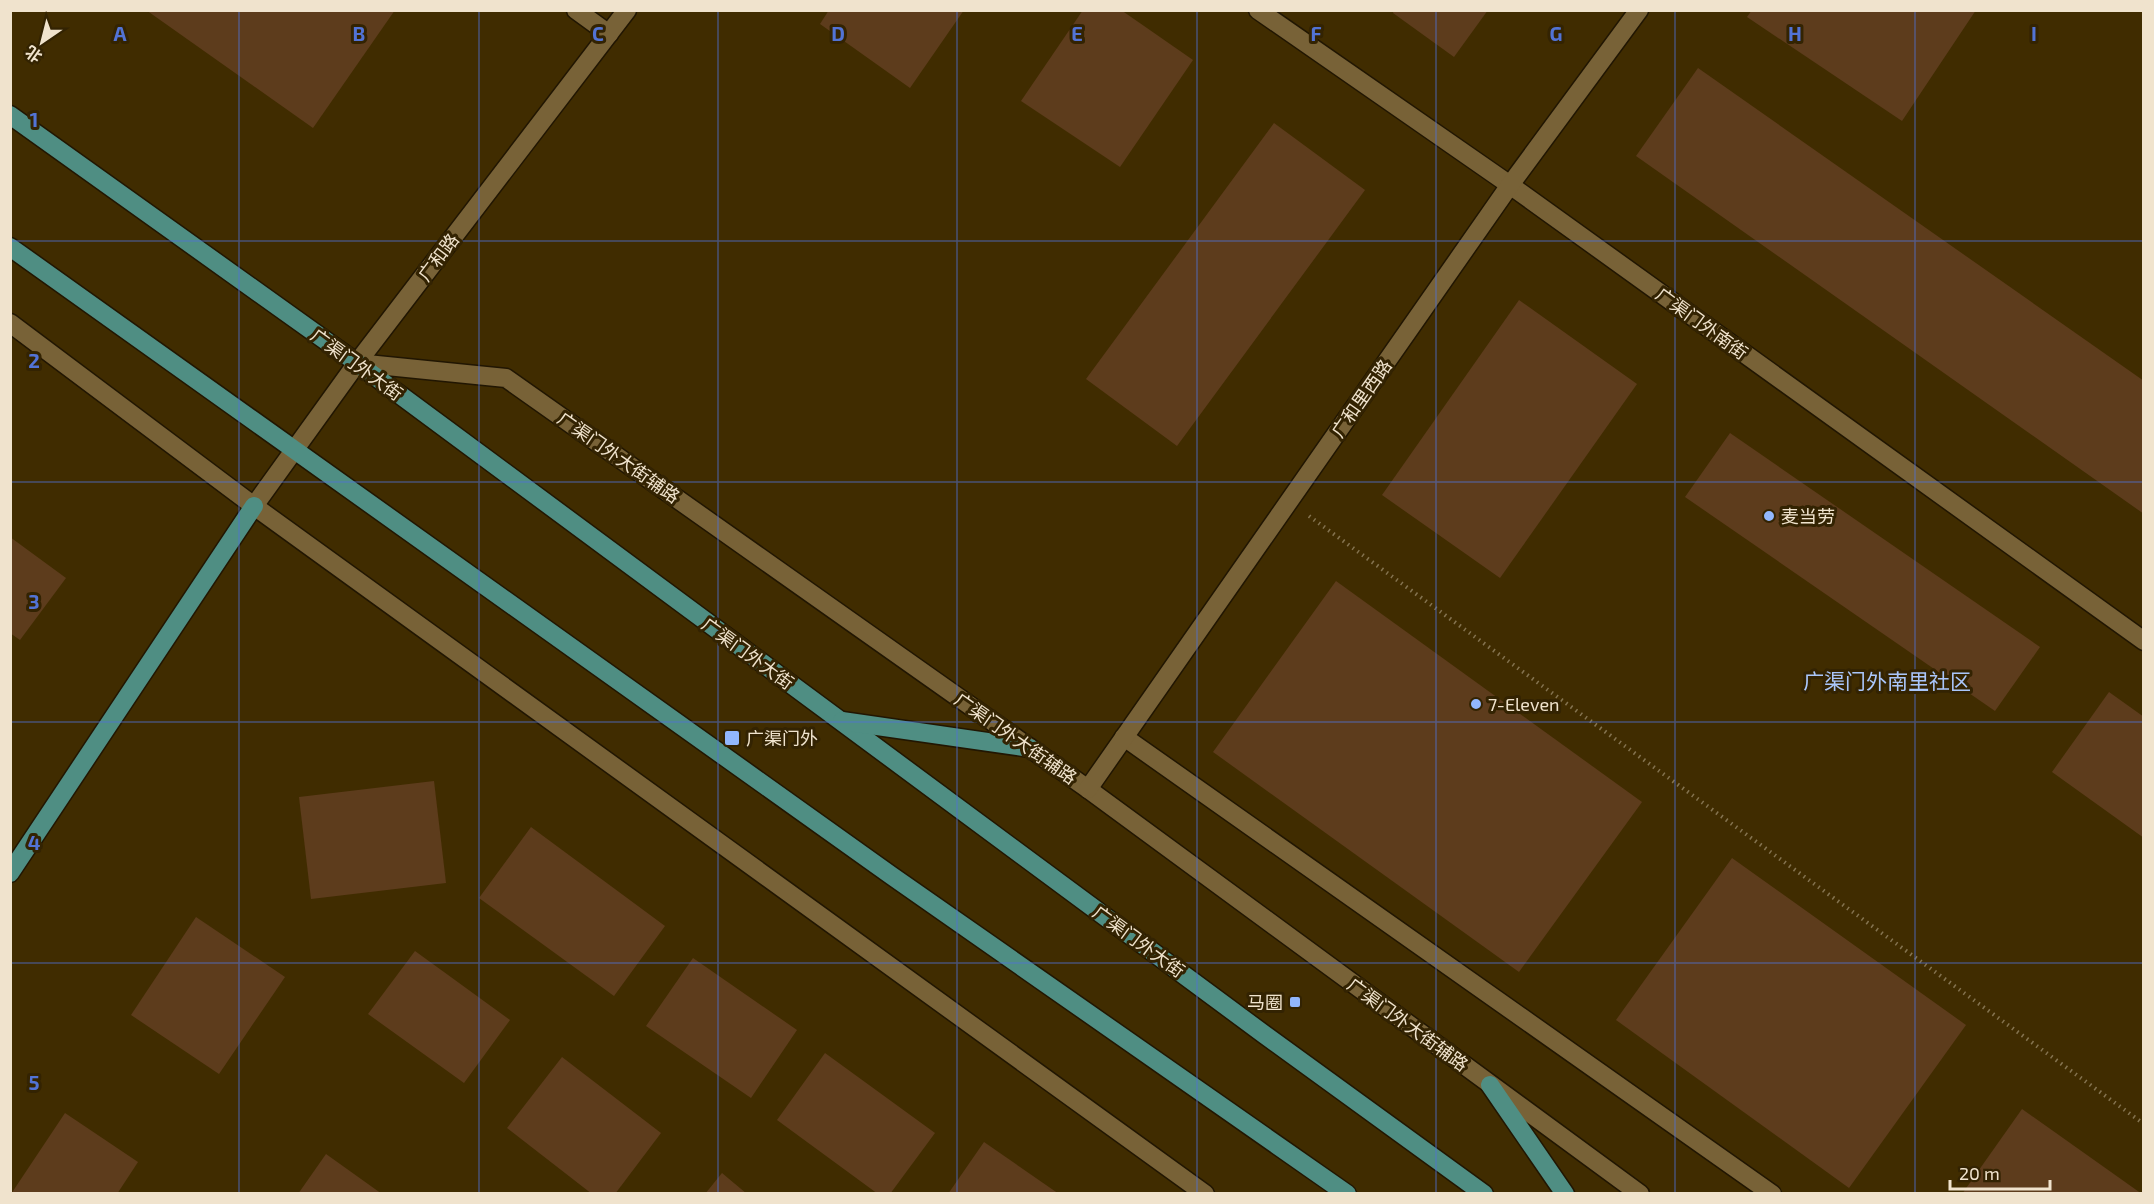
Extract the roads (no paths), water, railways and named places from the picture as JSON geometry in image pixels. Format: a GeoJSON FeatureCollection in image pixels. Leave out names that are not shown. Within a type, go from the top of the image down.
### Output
{"type":"FeatureCollection","features":[{"type":"Feature","properties":{"kind":"main road","name":"广渠门外大街"},"geometry":{"type":"LineString","coordinates":[[10,115],[357,363],[1484,1194]]}},
{"type":"Feature","properties":{"kind":"main road"},"geometry":{"type":"LineString","coordinates":[[10,247],[892,876],[1347,1194]]}},
{"type":"Feature","properties":{"kind":"main road"},"geometry":{"type":"LineString","coordinates":[[10,873],[254,506]]}},
{"type":"Feature","properties":{"kind":"main road"},"geometry":{"type":"LineString","coordinates":[[841,721],[1030,748]]}},
{"type":"Feature","properties":{"kind":"main road"},"geometry":{"type":"LineString","coordinates":[[1490,1085],[1565,1194]]}},
{"type":"Feature","properties":{"kind":"street"},"geometry":{"type":"LineString","coordinates":[[576,10],[609,34]]}},
{"type":"Feature","properties":{"kind":"street","name":"广和路"},"geometry":{"type":"LineString","coordinates":[[254,506],[357,363],[627,10]]}},
{"type":"Feature","properties":{"kind":"street","name":"广渠门外南街"},"geometry":{"type":"LineString","coordinates":[[1258,10],[1510,185],[2144,641]]}},
{"type":"Feature","properties":{"kind":"street","name":"广和里西路"},"geometry":{"type":"LineString","coordinates":[[1088,789],[1510,185],[1639,10]]}},
{"type":"Feature","properties":{"kind":"street"},"geometry":{"type":"LineString","coordinates":[[10,323],[254,506],[1205,1194]]}},
{"type":"Feature","properties":{"kind":"street","name":"广渠门外大街辅路"},"geometry":{"type":"LineString","coordinates":[[357,363],[506,378],[1088,789],[1640,1194]]}},
{"type":"Feature","properties":{"kind":"street"},"geometry":{"type":"LineString","coordinates":[[1124,737],[1772,1194]]}},
{"type":"Feature","properties":{"kind":"place","name":"麦当劳"},"geometry":{"type":"Point","coordinates":[1769,516]}},
{"type":"Feature","properties":{"kind":"place","name":"7-Eleven"},"geometry":{"type":"Point","coordinates":[1476,704]}},
{"type":"Feature","properties":{"kind":"place","name":"广渠门外"},"geometry":{"type":"Point","coordinates":[732,738]}},
{"type":"Feature","properties":{"kind":"place","name":"马圈"},"geometry":{"type":"Point","coordinates":[1295,1002]}},
{"type":"Feature","properties":{"kind":"district","name":"广渠门外南里社区"},"geometry":{"type":"Point","coordinates":[1887,680]}}]}
